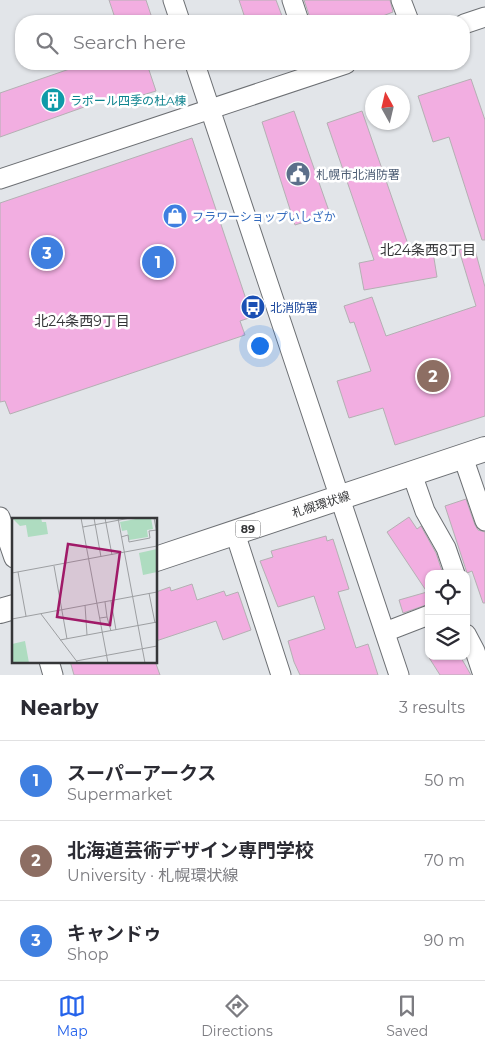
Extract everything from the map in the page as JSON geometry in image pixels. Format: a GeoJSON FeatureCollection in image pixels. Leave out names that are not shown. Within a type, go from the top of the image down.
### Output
{"type":"FeatureCollection","features":[{"type":"Feature","properties":{"kind":"main road","name":"札幌環状線"},"geometry":{"type":"LineString","coordinates":[[158,558],[474,453]]}},
{"type":"Feature","properties":{"kind":"street"},"geometry":{"type":"LineString","coordinates":[[173,0],[178,15]]}},
{"type":"Feature","properties":{"kind":"street"},"geometry":{"type":"LineString","coordinates":[[292,0],[297,15]]}},
{"type":"Feature","properties":{"kind":"street"},"geometry":{"type":"LineString","coordinates":[[401,0],[407,15]]}},
{"type":"Feature","properties":{"kind":"street"},"geometry":{"type":"LineString","coordinates":[[470,22],[485,17]]}},
{"type":"Feature","properties":{"kind":"street"},"geometry":{"type":"LineString","coordinates":[[197,70],[399,675]]}},
{"type":"Feature","properties":{"kind":"street"},"geometry":{"type":"LineString","coordinates":[[0,179],[210,109],[311,70]]}},
{"type":"Feature","properties":{"kind":"street"},"geometry":{"type":"LineString","coordinates":[[474,453],[485,521]]}},
{"type":"Feature","properties":{"kind":"street"},"geometry":{"type":"LineString","coordinates":[[412,474],[425,511],[446,548],[454,570]]}},
{"type":"Feature","properties":{"kind":"street"},"geometry":{"type":"LineString","coordinates":[[0,517],[12,552]]}},
{"type":"Feature","properties":{"kind":"street"},"geometry":{"type":"LineString","coordinates":[[234,533],[281,675]]}},
{"type":"Feature","properties":{"kind":"street"},"geometry":{"type":"LineString","coordinates":[[385,632],[425,617]]}},
{"type":"Feature","properties":{"kind":"street"},"geometry":{"type":"LineString","coordinates":[[470,644],[483,675]]}},
{"type":"Feature","properties":{"kind":"street"},"geometry":{"type":"LineString","coordinates":[[49,662],[53,675]]}},
{"type":"Feature","properties":{"kind":"building"},"geometry":{"type":"Polygon","coordinates":[[[109,0],[146,0],[151,15],[114,15],[109,0]]]}},
{"type":"Feature","properties":{"kind":"building"},"geometry":{"type":"Polygon","coordinates":[[[239,0],[276,0],[282,15],[244,15],[239,0]]]}},
{"type":"Feature","properties":{"kind":"building"},"geometry":{"type":"Polygon","coordinates":[[[304,0],[390,0],[393,12],[385,15],[309,15],[304,0]]]}},
{"type":"Feature","properties":{"kind":"building","name":"ラポール四季の杜A棟"},"geometry":{"type":"Polygon","coordinates":[[[67,70],[149,70],[156,91],[116,103],[115,96],[0,137],[0,93],[67,70]]]}},
{"type":"Feature","properties":{"kind":"building"},"geometry":{"type":"Polygon","coordinates":[[[471,79],[485,120],[485,240],[482,240],[449,137],[433,142],[418,96],[471,79]]]}},
{"type":"Feature","properties":{"kind":"building"},"geometry":{"type":"Polygon","coordinates":[[[294,111],[330,214],[295,225],[262,122],[294,111]]]}},
{"type":"Feature","properties":{"kind":"building"},"geometry":{"type":"Polygon","coordinates":[[[362,111],[365,120],[365,130],[369,130],[410,250],[419,248],[420,254],[433,252],[437,277],[364,290],[359,263],[374,260],[327,123],[362,111]]]}},
{"type":"Feature","properties":{"kind":"building"},"geometry":{"type":"Polygon","coordinates":[[[192,138],[252,317],[240,321],[245,335],[10,414],[5,401],[0,402],[0,203],[192,138]]]}},
{"type":"Feature","properties":{"kind":"building"},"geometry":{"type":"Polygon","coordinates":[[[474,246],[485,287],[485,416],[395,445],[383,408],[349,418],[337,381],[371,371],[354,322],[350,323],[344,306],[372,297],[386,336],[476,306],[459,250],[474,246]]]}},
{"type":"Feature","properties":{"kind":"building"},"geometry":{"type":"Polygon","coordinates":[[[466,499],[475,525],[478,530],[485,532],[485,603],[483,603],[472,571],[466,570],[445,506],[466,499]]]}},
{"type":"Feature","properties":{"kind":"building"},"geometry":{"type":"Polygon","coordinates":[[[409,517],[417,529],[421,526],[436,553],[442,570],[425,570],[425,589],[387,532],[409,517]]]}},
{"type":"Feature","properties":{"kind":"building"},"geometry":{"type":"Polygon","coordinates":[[[326,536],[327,541],[333,539],[349,589],[338,592],[356,648],[368,644],[378,675],[300,675],[294,662],[288,641],[325,629],[314,596],[278,607],[260,561],[273,557],[271,551],[326,536]]]}},
{"type":"Feature","properties":{"kind":"building"},"geometry":{"type":"Polygon","coordinates":[[[192,584],[197,600],[224,591],[226,596],[238,592],[251,630],[223,640],[216,621],[158,640],[158,591],[170,587],[171,591],[192,584]]]}},
{"type":"Feature","properties":{"kind":"building"},"geometry":{"type":"Polygon","coordinates":[[[425,593],[425,605],[403,613],[399,600],[425,593]]]}},
{"type":"Feature","properties":{"kind":"building"},"geometry":{"type":"Polygon","coordinates":[[[431,660],[462,660],[471,675],[440,675],[431,660]]]}},
{"type":"Feature","properties":{"kind":"building"},"geometry":{"type":"Polygon","coordinates":[[[70,662],[155,662],[160,675],[74,675],[70,662]]]}},
{"type":"Feature","properties":{"kind":"place","name":"ラポール四季の杜A棟"},"geometry":{"type":"Point","coordinates":[53,100]}},
{"type":"Feature","properties":{"kind":"place","name":"札幌市北消防署"},"geometry":{"type":"Point","coordinates":[298,174]}},
{"type":"Feature","properties":{"kind":"place","name":"フラワーショップいしざか"},"geometry":{"type":"Point","coordinates":[175,216]}},
{"type":"Feature","properties":{"kind":"place","name":"キャンドゥ"},"geometry":{"type":"Point","coordinates":[47,253]}},
{"type":"Feature","properties":{"kind":"place","name":"スーパーアークス"},"geometry":{"type":"Point","coordinates":[158,262]}},
{"type":"Feature","properties":{"kind":"place","name":"北消防署"},"geometry":{"type":"Point","coordinates":[253,307]}},
{"type":"Feature","properties":{"kind":"place","name":"北海道芸術デザイン専門学校"},"geometry":{"type":"Point","coordinates":[433,376]}},
{"type":"Feature","properties":{"kind":"district","name":"北24条西8丁目"},"geometry":{"type":"Point","coordinates":[428,250]}},
{"type":"Feature","properties":{"kind":"district","name":"北24条西9丁目"},"geometry":{"type":"Point","coordinates":[82,321]}}]}
